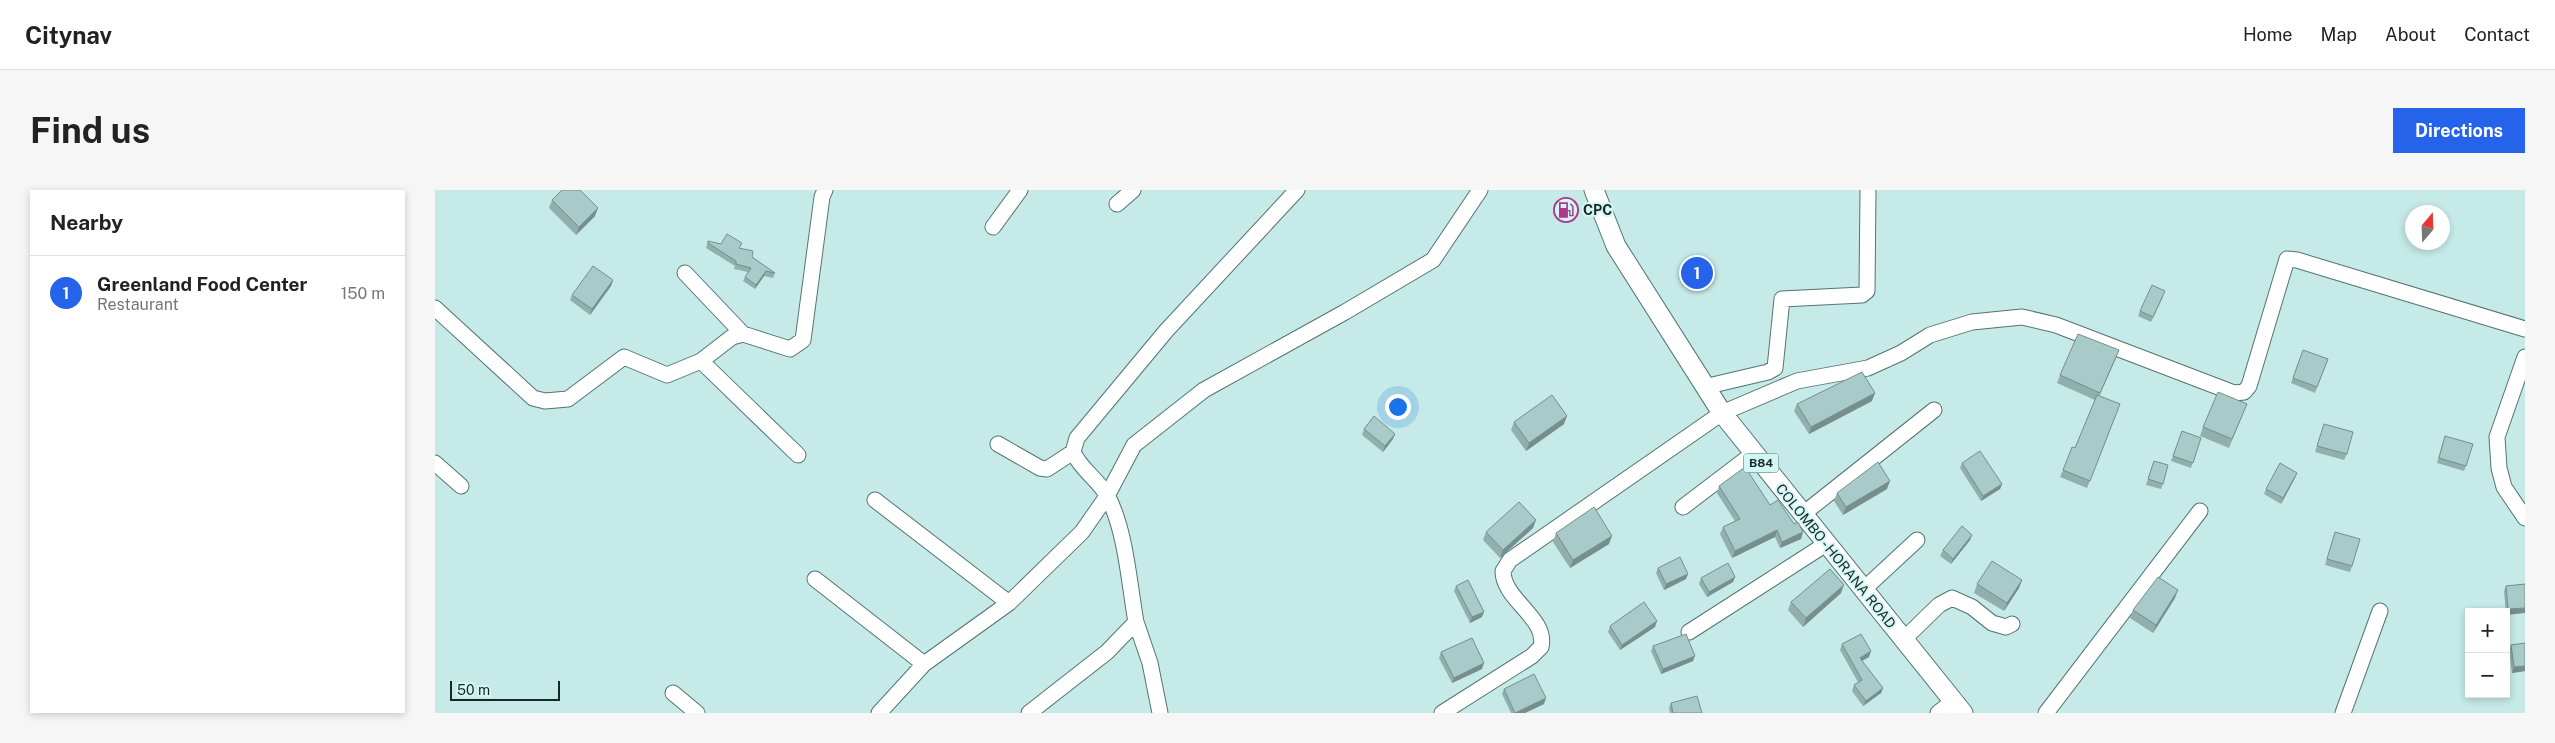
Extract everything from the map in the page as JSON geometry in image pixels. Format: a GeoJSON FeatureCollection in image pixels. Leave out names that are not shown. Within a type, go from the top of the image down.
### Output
{"type":"FeatureCollection","features":[{"type":"Feature","properties":{"kind":"main road","name":"COLOMBO - HORANA ROAD"},"geometry":{"type":"LineString","coordinates":[[1594,190],[1616,246],[1677,340],[1704,387],[1722,413],[1903,640],[1951,709]]}},
{"type":"Feature","properties":{"kind":"street"},"geometry":{"type":"LineString","coordinates":[[685,273],[743,334],[790,349],[803,340],[822,198],[825,190]]}},
{"type":"Feature","properties":{"kind":"street"},"geometry":{"type":"LineString","coordinates":[[993,227],[1019,190]]}},
{"type":"Feature","properties":{"kind":"street"},"geometry":{"type":"LineString","coordinates":[[1117,204],[1133,190]]}},
{"type":"Feature","properties":{"kind":"street"},"geometry":{"type":"LineString","coordinates":[[1160,713],[1150,663],[1136,622],[1117,521],[1107,496],[1078,464],[1073,452],[1077,438],[1167,331],[1297,190]]}},
{"type":"Feature","properties":{"kind":"street"},"geometry":{"type":"LineString","coordinates":[[879,713],[924,664],[1009,602],[1082,532],[1107,496],[1134,445],[1204,390],[1433,260],[1480,190]]}},
{"type":"Feature","properties":{"kind":"street"},"geometry":{"type":"LineString","coordinates":[[1704,387],[1775,368],[1782,299],[1862,295],[1867,291],[1868,190]]}},
{"type":"Feature","properties":{"kind":"street"},"geometry":{"type":"LineString","coordinates":[[1442,713],[1532,656],[1541,647],[1541,634],[1506,584],[1503,576],[1510,560],[1722,413],[1797,382],[1868,368],[1901,353],[1930,335],[1972,322],[2022,317],[2056,326],[2234,393],[2244,392],[2249,386],[2287,260],[2297,260],[2525,329]]}},
{"type":"Feature","properties":{"kind":"street"},"geometry":{"type":"LineString","coordinates":[[435,308],[533,398],[545,401],[568,399],[624,357],[667,374],[701,361],[733,337],[743,334]]}},
{"type":"Feature","properties":{"kind":"street"},"geometry":{"type":"LineString","coordinates":[[2525,356],[2497,436],[2499,468],[2504,487],[2525,518]]}},
{"type":"Feature","properties":{"kind":"street"},"geometry":{"type":"LineString","coordinates":[[701,361],[798,455]]}},
{"type":"Feature","properties":{"kind":"street"},"geometry":{"type":"LineString","coordinates":[[1803,514],[1934,410]]}},
{"type":"Feature","properties":{"kind":"street"},"geometry":{"type":"LineString","coordinates":[[998,444],[1040,468],[1047,469],[1073,452]]}},
{"type":"Feature","properties":{"kind":"street"},"geometry":{"type":"LineString","coordinates":[[1683,507],[1754,453]]}},
{"type":"Feature","properties":{"kind":"street"},"geometry":{"type":"LineString","coordinates":[[435,463],[461,486]]}},
{"type":"Feature","properties":{"kind":"street"},"geometry":{"type":"LineString","coordinates":[[875,500],[1009,602]]}},
{"type":"Feature","properties":{"kind":"street"},"geometry":{"type":"LineString","coordinates":[[2046,713],[2200,511]]}},
{"type":"Feature","properties":{"kind":"street"},"geometry":{"type":"LineString","coordinates":[[1863,590],[1917,540]]}},
{"type":"Feature","properties":{"kind":"street"},"geometry":{"type":"LineString","coordinates":[[1689,632],[1826,544]]}},
{"type":"Feature","properties":{"kind":"street"},"geometry":{"type":"LineString","coordinates":[[815,579],[924,664]]}},
{"type":"Feature","properties":{"kind":"street"},"geometry":{"type":"LineString","coordinates":[[1903,640],[1939,605],[1952,598],[1972,607],[1992,623],[2006,627],[2012,624]]}},
{"type":"Feature","properties":{"kind":"street"},"geometry":{"type":"LineString","coordinates":[[2343,713],[2380,612]]}},
{"type":"Feature","properties":{"kind":"street"},"geometry":{"type":"LineString","coordinates":[[1029,713],[1107,652],[1136,622]]}},
{"type":"Feature","properties":{"kind":"street"},"geometry":{"type":"LineString","coordinates":[[673,693],[697,713]]}},
{"type":"Feature","properties":{"kind":"building"},"geometry":{"type":"Polygon","coordinates":[[[562,190],[580,190],[598,208],[579,227],[552,200],[562,190]]]}},
{"type":"Feature","properties":{"kind":"building"},"geometry":{"type":"Polygon","coordinates":[[[727,234],[742,243],[739,248],[753,251],[752,257],[775,273],[766,271],[756,285],[745,277],[751,268],[736,264],[736,261],[708,243],[708,241],[721,244],[727,234]]]}},
{"type":"Feature","properties":{"kind":"building"},"geometry":{"type":"Polygon","coordinates":[[[593,266],[613,280],[592,309],[572,295],[593,266]]]}},
{"type":"Feature","properties":{"kind":"building"},"geometry":{"type":"Polygon","coordinates":[[[2152,285],[2165,291],[2153,317],[2140,311],[2152,285]]]}},
{"type":"Feature","properties":{"kind":"building"},"geometry":{"type":"Polygon","coordinates":[[[2078,334],[2119,350],[2100,393],[2060,375],[2078,334]]]}},
{"type":"Feature","properties":{"kind":"building"},"geometry":{"type":"Polygon","coordinates":[[[2303,350],[2328,359],[2317,387],[2293,378],[2303,350]]]}},
{"type":"Feature","properties":{"kind":"building"},"geometry":{"type":"Polygon","coordinates":[[[1862,372],[1875,393],[1811,427],[1797,404],[1862,372]]]}},
{"type":"Feature","properties":{"kind":"building"},"geometry":{"type":"Polygon","coordinates":[[[2218,392],[2247,404],[2232,439],[2203,427],[2218,392]]]}},
{"type":"Feature","properties":{"kind":"building"},"geometry":{"type":"Polygon","coordinates":[[[1552,395],[1567,416],[1529,443],[1514,422],[1552,395]]]}},
{"type":"Feature","properties":{"kind":"building"},"geometry":{"type":"Polygon","coordinates":[[[2097,395],[2120,404],[2090,481],[2063,470],[2072,447],[2075,448],[2097,395]]]}},
{"type":"Feature","properties":{"kind":"building"},"geometry":{"type":"Polygon","coordinates":[[[1374,416],[1395,434],[1385,446],[1364,429],[1374,416]]]}},
{"type":"Feature","properties":{"kind":"building"},"geometry":{"type":"Polygon","coordinates":[[[2324,424],[2353,432],[2347,454],[2317,446],[2324,424]]]}},
{"type":"Feature","properties":{"kind":"building"},"geometry":{"type":"Polygon","coordinates":[[[2182,431],[2201,438],[2193,463],[2173,456],[2182,431]]]}},
{"type":"Feature","properties":{"kind":"building"},"geometry":{"type":"Polygon","coordinates":[[[2445,436],[2473,444],[2466,466],[2439,458],[2445,436]]]}},
{"type":"Feature","properties":{"kind":"building"},"geometry":{"type":"Polygon","coordinates":[[[1980,451],[2002,484],[1983,496],[1962,463],[1980,451]]]}},
{"type":"Feature","properties":{"kind":"building"},"geometry":{"type":"Polygon","coordinates":[[[2154,461],[2168,465],[2163,484],[2148,479],[2154,461]]]}},
{"type":"Feature","properties":{"kind":"building"},"geometry":{"type":"Polygon","coordinates":[[[1878,462],[1890,481],[1846,507],[1837,493],[1878,462]]]}},
{"type":"Feature","properties":{"kind":"building"},"geometry":{"type":"Polygon","coordinates":[[[2280,463],[2297,473],[2283,498],[2266,489],[2280,463]]]}},
{"type":"Feature","properties":{"kind":"building"},"geometry":{"type":"Polygon","coordinates":[[[1745,467],[1770,505],[1778,500],[1794,524],[1798,522],[1803,532],[1782,542],[1777,530],[1735,551],[1723,527],[1740,519],[1719,486],[1745,467]]]}},
{"type":"Feature","properties":{"kind":"building"},"geometry":{"type":"Polygon","coordinates":[[[1519,502],[1536,520],[1503,550],[1486,532],[1519,502]]]}},
{"type":"Feature","properties":{"kind":"building"},"geometry":{"type":"Polygon","coordinates":[[[1594,507],[1612,536],[1573,560],[1556,533],[1594,507]]]}},
{"type":"Feature","properties":{"kind":"building"},"geometry":{"type":"Polygon","coordinates":[[[1962,526],[1972,535],[1953,559],[1943,550],[1962,526]]]}},
{"type":"Feature","properties":{"kind":"building"},"geometry":{"type":"Polygon","coordinates":[[[2335,532],[2360,539],[2352,566],[2327,559],[2335,532]]]}},
{"type":"Feature","properties":{"kind":"building"},"geometry":{"type":"Polygon","coordinates":[[[1680,557],[1688,574],[1666,584],[1658,568],[1680,557]]]}},
{"type":"Feature","properties":{"kind":"building"},"geometry":{"type":"Polygon","coordinates":[[[1992,561],[2022,580],[2007,603],[1977,584],[1992,561]]]}},
{"type":"Feature","properties":{"kind":"building"},"geometry":{"type":"Polygon","coordinates":[[[1728,563],[1735,577],[1709,592],[1701,578],[1728,563]]]}},
{"type":"Feature","properties":{"kind":"building"},"geometry":{"type":"Polygon","coordinates":[[[1830,569],[1844,585],[1806,618],[1791,602],[1830,569]]]}},
{"type":"Feature","properties":{"kind":"building"},"geometry":{"type":"Polygon","coordinates":[[[2158,577],[2178,590],[2156,625],[2133,610],[2158,577]]]}},
{"type":"Feature","properties":{"kind":"building"},"geometry":{"type":"Polygon","coordinates":[[[1468,580],[1484,612],[1472,617],[1456,586],[1468,580]]]}},
{"type":"Feature","properties":{"kind":"building"},"geometry":{"type":"Polygon","coordinates":[[[2525,584],[2525,608],[2508,608],[2506,586],[2525,584]]]}},
{"type":"Feature","properties":{"kind":"building"},"geometry":{"type":"Polygon","coordinates":[[[1644,602],[1657,621],[1622,645],[1610,626],[1644,602]]]}},
{"type":"Feature","properties":{"kind":"building"},"geometry":{"type":"Polygon","coordinates":[[[1686,634],[1695,656],[1663,669],[1653,646],[1686,634]]]}},
{"type":"Feature","properties":{"kind":"building"},"geometry":{"type":"Polygon","coordinates":[[[1861,634],[1871,651],[1860,658],[1883,688],[1866,701],[1854,685],[1862,680],[1842,644],[1861,634]]]}},
{"type":"Feature","properties":{"kind":"building"},"geometry":{"type":"Polygon","coordinates":[[[1472,638],[1484,663],[1454,678],[1441,652],[1472,638]]]}},
{"type":"Feature","properties":{"kind":"building"},"geometry":{"type":"Polygon","coordinates":[[[2525,643],[2525,666],[2514,667],[2511,645],[2525,643]]]}},
{"type":"Feature","properties":{"kind":"building"},"geometry":{"type":"Polygon","coordinates":[[[1534,674],[1546,698],[1515,713],[1504,689],[1534,674]]]}},
{"type":"Feature","properties":{"kind":"building"},"geometry":{"type":"Polygon","coordinates":[[[1697,696],[1702,713],[1673,713],[1671,703],[1697,696]]]}},
{"type":"Feature","properties":{"kind":"place","name":"CPC"},"geometry":{"type":"Point","coordinates":[1566,210]}},
{"type":"Feature","properties":{"kind":"place","name":"Greenland Food Center"},"geometry":{"type":"Point","coordinates":[1697,273]}}]}
